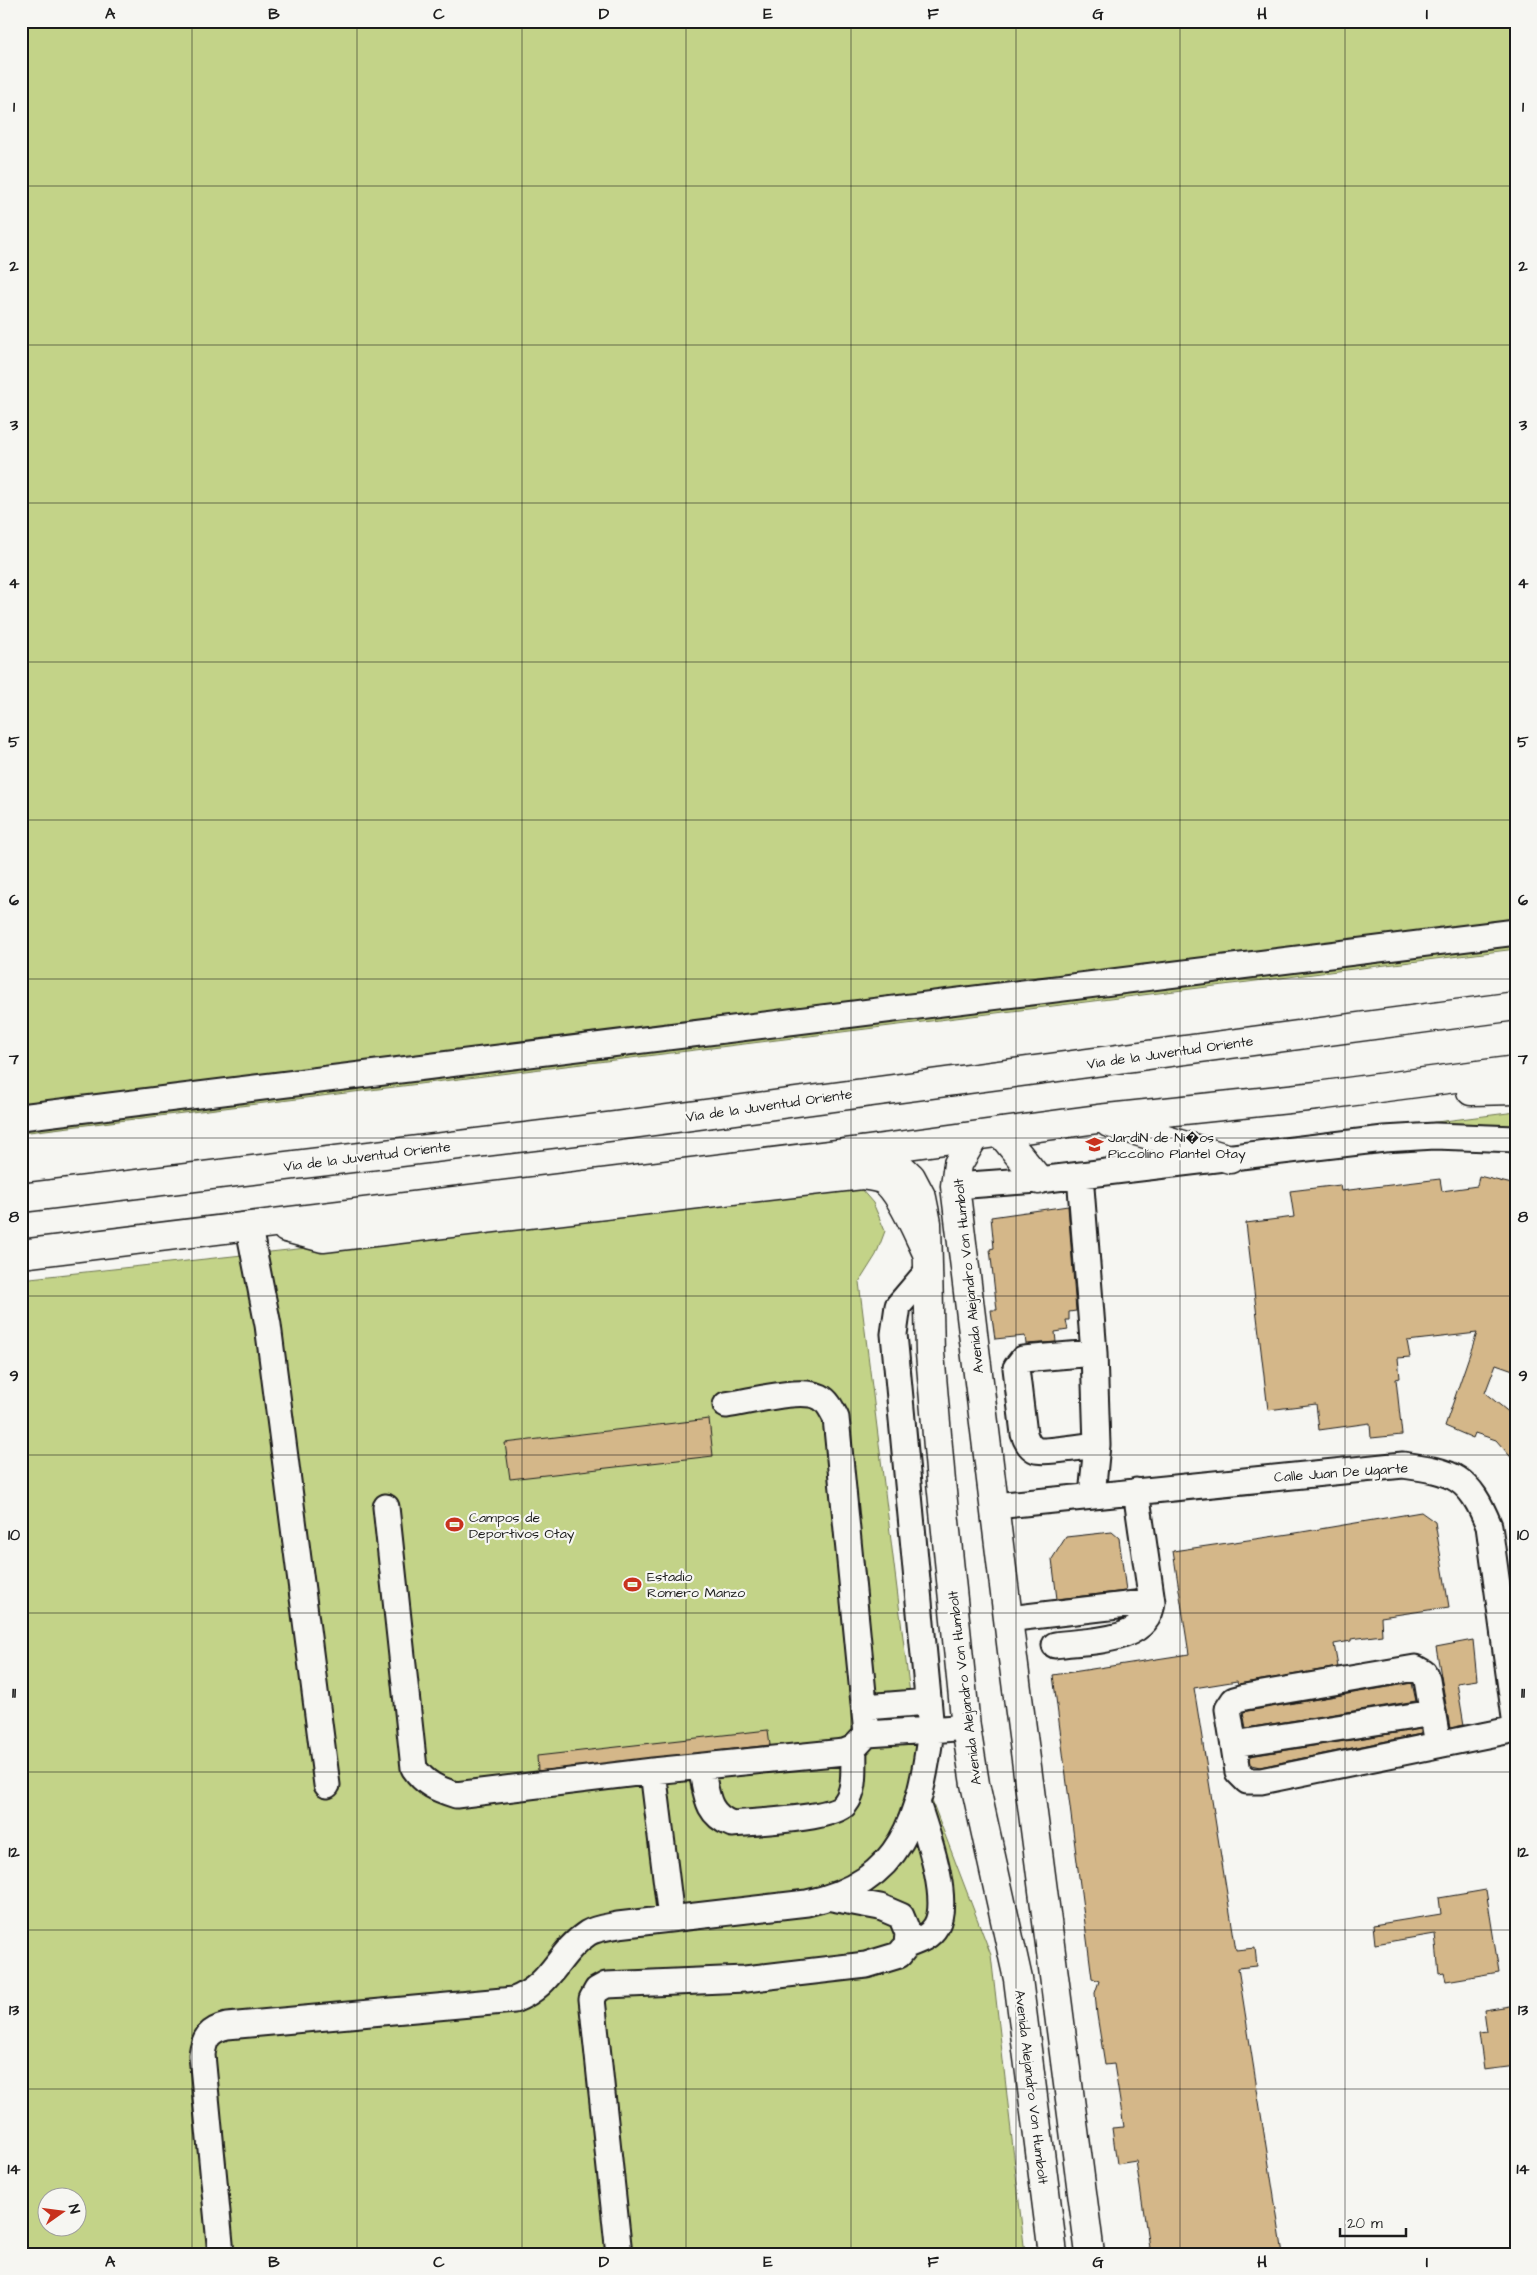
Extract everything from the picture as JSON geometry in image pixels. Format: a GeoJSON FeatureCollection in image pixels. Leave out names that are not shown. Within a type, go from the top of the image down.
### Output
{"type":"FeatureCollection","features":[{"type":"Feature","properties":{"kind":"main road","name":"Via de la Juventud Oriente"},"geometry":{"type":"LineString","coordinates":[[21,1198],[635,1123],[1516,1006]]}},
{"type":"Feature","properties":{"kind":"main road"},"geometry":{"type":"LineString","coordinates":[[21,1254],[262,1226],[862,1151],[1098,1119],[1317,1096],[1516,1070]]}},
{"type":"Feature","properties":{"kind":"main road"},"geometry":{"type":"LineString","coordinates":[[1317,1096],[1516,1090]]}},
{"type":"Feature","properties":{"kind":"main road"},"geometry":{"type":"LineString","coordinates":[[1098,1119],[1230,1159]]}},
{"type":"Feature","properties":{"kind":"main road"},"geometry":{"type":"LineString","coordinates":[[1000,1132],[1039,1180]]}},
{"type":"Feature","properties":{"kind":"main road","name":"Avenida Alejandro Von Humbolt"},"geometry":{"type":"LineString","coordinates":[[974,1136],[958,1164],[955,1186],[1008,1619],[1090,2254]]}},
{"type":"Feature","properties":{"kind":"main road","name":"Avenida Alejandro Von Humbolt"},"geometry":{"type":"LineString","coordinates":[[862,1151],[895,1162],[910,1177],[922,1198],[926,1223],[930,1353],[966,1727],[975,1784],[1018,1979],[1053,2254]]}},
{"type":"Feature","properties":{"kind":"main road"},"geometry":{"type":"LineString","coordinates":[[262,1226],[324,1238],[862,1175],[882,1180],[897,1196],[910,1217],[927,1263]]}},
{"type":"Feature","properties":{"kind":"street"},"geometry":{"type":"LineString","coordinates":[[21,1117],[1516,932]]}},
{"type":"Feature","properties":{"kind":"street"},"geometry":{"type":"LineString","coordinates":[[955,1186],[1039,1180],[1435,1136],[1516,1139]]}},
{"type":"Feature","properties":{"kind":"street"},"geometry":{"type":"LineString","coordinates":[[1080,1175],[1094,1353],[1097,1445],[1092,1495]]}},
{"type":"Feature","properties":{"kind":"street"},"geometry":{"type":"LineString","coordinates":[[262,1226],[269,1335],[327,1785]]}},
{"type":"Feature","properties":{"kind":"street"},"geometry":{"type":"LineString","coordinates":[[221,2254],[202,2055],[204,2040],[216,2028],[514,2000],[538,1988],[573,1946],[589,1933],[618,1924],[807,1903],[832,1898],[871,1878],[906,1835],[918,1806],[926,1772],[931,1730],[894,1334],[898,1306],[927,1263]]}},
{"type":"Feature","properties":{"kind":"street"},"geometry":{"type":"LineString","coordinates":[[1094,1353],[1023,1359],[1016,1368],[1024,1434],[1026,1441],[1031,1447],[1040,1450],[1097,1445]]}},
{"type":"Feature","properties":{"kind":"street"},"geometry":{"type":"LineString","coordinates":[[701,1767],[712,1810],[719,1819],[732,1824],[826,1814],[844,1805],[853,1788],[865,1708],[836,1418],[828,1403],[819,1396],[802,1393],[726,1405]]}},
{"type":"Feature","properties":{"kind":"street","name":"Calle Juan De Ugarte"},"geometry":{"type":"LineString","coordinates":[[995,1506],[1403,1465],[1435,1469],[1464,1482],[1479,1500],[1489,1526],[1516,1725]]}},
{"type":"Feature","properties":{"kind":"street"},"geometry":{"type":"LineString","coordinates":[[1055,1644],[1128,1635],[1144,1624],[1151,1612],[1152,1602],[1136,1491]]}},
{"type":"Feature","properties":{"kind":"street"},"geometry":{"type":"LineString","coordinates":[[386,1507],[414,1768],[422,1780],[434,1788],[456,1795],[652,1771],[844,1752],[860,1741],[931,1730],[966,1727]]}},
{"type":"Feature","properties":{"kind":"street"},"geometry":{"type":"LineString","coordinates":[[1008,1619],[1152,1602]]}},
{"type":"Feature","properties":{"kind":"street"},"geometry":{"type":"LineString","coordinates":[[1438,1745],[1427,1680],[1424,1673],[1415,1668],[1234,1700],[1228,1709],[1238,1772],[1247,1781],[1261,1781],[1438,1745],[1516,1729]]}},
{"type":"Feature","properties":{"kind":"street"},"geometry":{"type":"LineString","coordinates":[[865,1708],[928,1702]]}},
{"type":"Feature","properties":{"kind":"street"},"geometry":{"type":"LineString","coordinates":[[1234,1744],[1433,1713]]}},
{"type":"Feature","properties":{"kind":"street"},"geometry":{"type":"LineString","coordinates":[[652,1771],[672,1918]]}},
{"type":"Feature","properties":{"kind":"street"},"geometry":{"type":"LineString","coordinates":[[619,2254],[592,1999],[597,1990],[606,1985],[619,1984],[745,1979],[866,1965],[899,1956],[908,1945],[925,1938],[936,1927],[941,1911],[934,1857],[918,1806]]}},
{"type":"Feature","properties":{"kind":"street"},"geometry":{"type":"LineString","coordinates":[[832,1898],[880,1907],[901,1916],[908,1932],[908,1945]]}},
{"type":"Feature","properties":{"kind":"green space"},"geometry":{"type":"Polygon","coordinates":[[[21,21],[1516,21],[1516,949],[21,1133],[21,21]]]}},
{"type":"Feature","properties":{"kind":"green space"},"geometry":{"type":"Polygon","coordinates":[[[1516,1112],[1516,1132],[1276,1142],[1516,1112]]]}},
{"type":"Feature","properties":{"kind":"green space","name":"Campos de Deportivos Otay"},"geometry":{"type":"Polygon","coordinates":[[[860,1188],[873,1203],[885,1231],[876,1255],[859,1282],[919,1767],[991,1955],[1025,2254],[21,2254],[21,1279],[860,1188]]]}},
{"type":"Feature","properties":{"kind":"building"},"geometry":{"type":"Polygon","coordinates":[[[1479,1176],[1516,1185],[1516,1371],[1496,1364],[1485,1393],[1516,1418],[1516,1463],[1496,1440],[1475,1433],[1473,1438],[1445,1426],[1477,1333],[1407,1341],[1410,1357],[1398,1358],[1400,1378],[1396,1379],[1402,1435],[1371,1438],[1370,1423],[1319,1430],[1316,1404],[1268,1410],[1246,1223],[1294,1217],[1290,1191],[1340,1185],[1341,1191],[1440,1179],[1442,1191],[1477,1186],[1479,1176]]]}},
{"type":"Feature","properties":{"kind":"building"},"geometry":{"type":"Polygon","coordinates":[[[1068,1206],[1076,1311],[1069,1312],[1069,1320],[1066,1320],[1068,1330],[1055,1332],[1056,1342],[1026,1344],[1025,1336],[995,1339],[991,1310],[997,1310],[990,1249],[994,1248],[991,1217],[1068,1206]]]}},
{"type":"Feature","properties":{"kind":"building"},"geometry":{"type":"Polygon","coordinates":[[[709,1419],[713,1456],[510,1479],[505,1443],[709,1419]]]}},
{"type":"Feature","properties":{"kind":"building"},"geometry":{"type":"Polygon","coordinates":[[[1421,1512],[1435,1522],[1449,1607],[1381,1617],[1382,1635],[1351,1639],[1351,1641],[1334,1644],[1338,1667],[1238,1684],[1237,1681],[1194,1688],[1236,1950],[1255,1948],[1257,1966],[1238,1968],[1283,2254],[1150,2254],[1136,2161],[1117,2164],[1112,2128],[1124,2127],[1114,2064],[1105,2065],[1097,2015],[1095,1993],[1099,1981],[1092,1978],[1053,1675],[1189,1654],[1173,1551],[1421,1512]]]}},
{"type":"Feature","properties":{"kind":"building"},"geometry":{"type":"Polygon","coordinates":[[[1112,1532],[1119,1538],[1126,1591],[1057,1599],[1052,1559],[1066,1537],[1112,1532]]]}},
{"type":"Feature","properties":{"kind":"building"},"geometry":{"type":"Polygon","coordinates":[[[1473,1640],[1477,1680],[1457,1683],[1464,1725],[1450,1728],[1436,1647],[1473,1640]]]}},
{"type":"Feature","properties":{"kind":"building"},"geometry":{"type":"Polygon","coordinates":[[[1412,1683],[1416,1701],[1246,1728],[1243,1712],[1412,1683]]]}},
{"type":"Feature","properties":{"kind":"building"},"geometry":{"type":"Polygon","coordinates":[[[1421,1729],[1421,1734],[1260,1767],[1251,1765],[1250,1756],[1421,1729]]]}},
{"type":"Feature","properties":{"kind":"building"},"geometry":{"type":"Polygon","coordinates":[[[768,1730],[770,1745],[538,1771],[537,1756],[768,1730]]]}},
{"type":"Feature","properties":{"kind":"building"},"geometry":{"type":"Polygon","coordinates":[[[1486,1890],[1499,1972],[1446,1981],[1444,1973],[1439,1974],[1435,1934],[1375,1944],[1373,1925],[1441,1914],[1439,1898],[1486,1890]]]}},
{"type":"Feature","properties":{"kind":"building"},"geometry":{"type":"Polygon","coordinates":[[[1516,2005],[1516,2066],[1484,2070],[1479,2033],[1487,2032],[1484,2010],[1516,2005]]]}},
{"type":"Feature","properties":{"kind":"place","name":"JardiN de Ni�os Piccolino Plantel Otay"},"geometry":{"type":"Point","coordinates":[1094,1145]}},
{"type":"Feature","properties":{"kind":"place","name":"Campos de Deportivos Otay"},"geometry":{"type":"Point","coordinates":[455,1525]}},
{"type":"Feature","properties":{"kind":"place","name":"Estadio Romero Manzo"},"geometry":{"type":"Point","coordinates":[633,1584]}}]}
